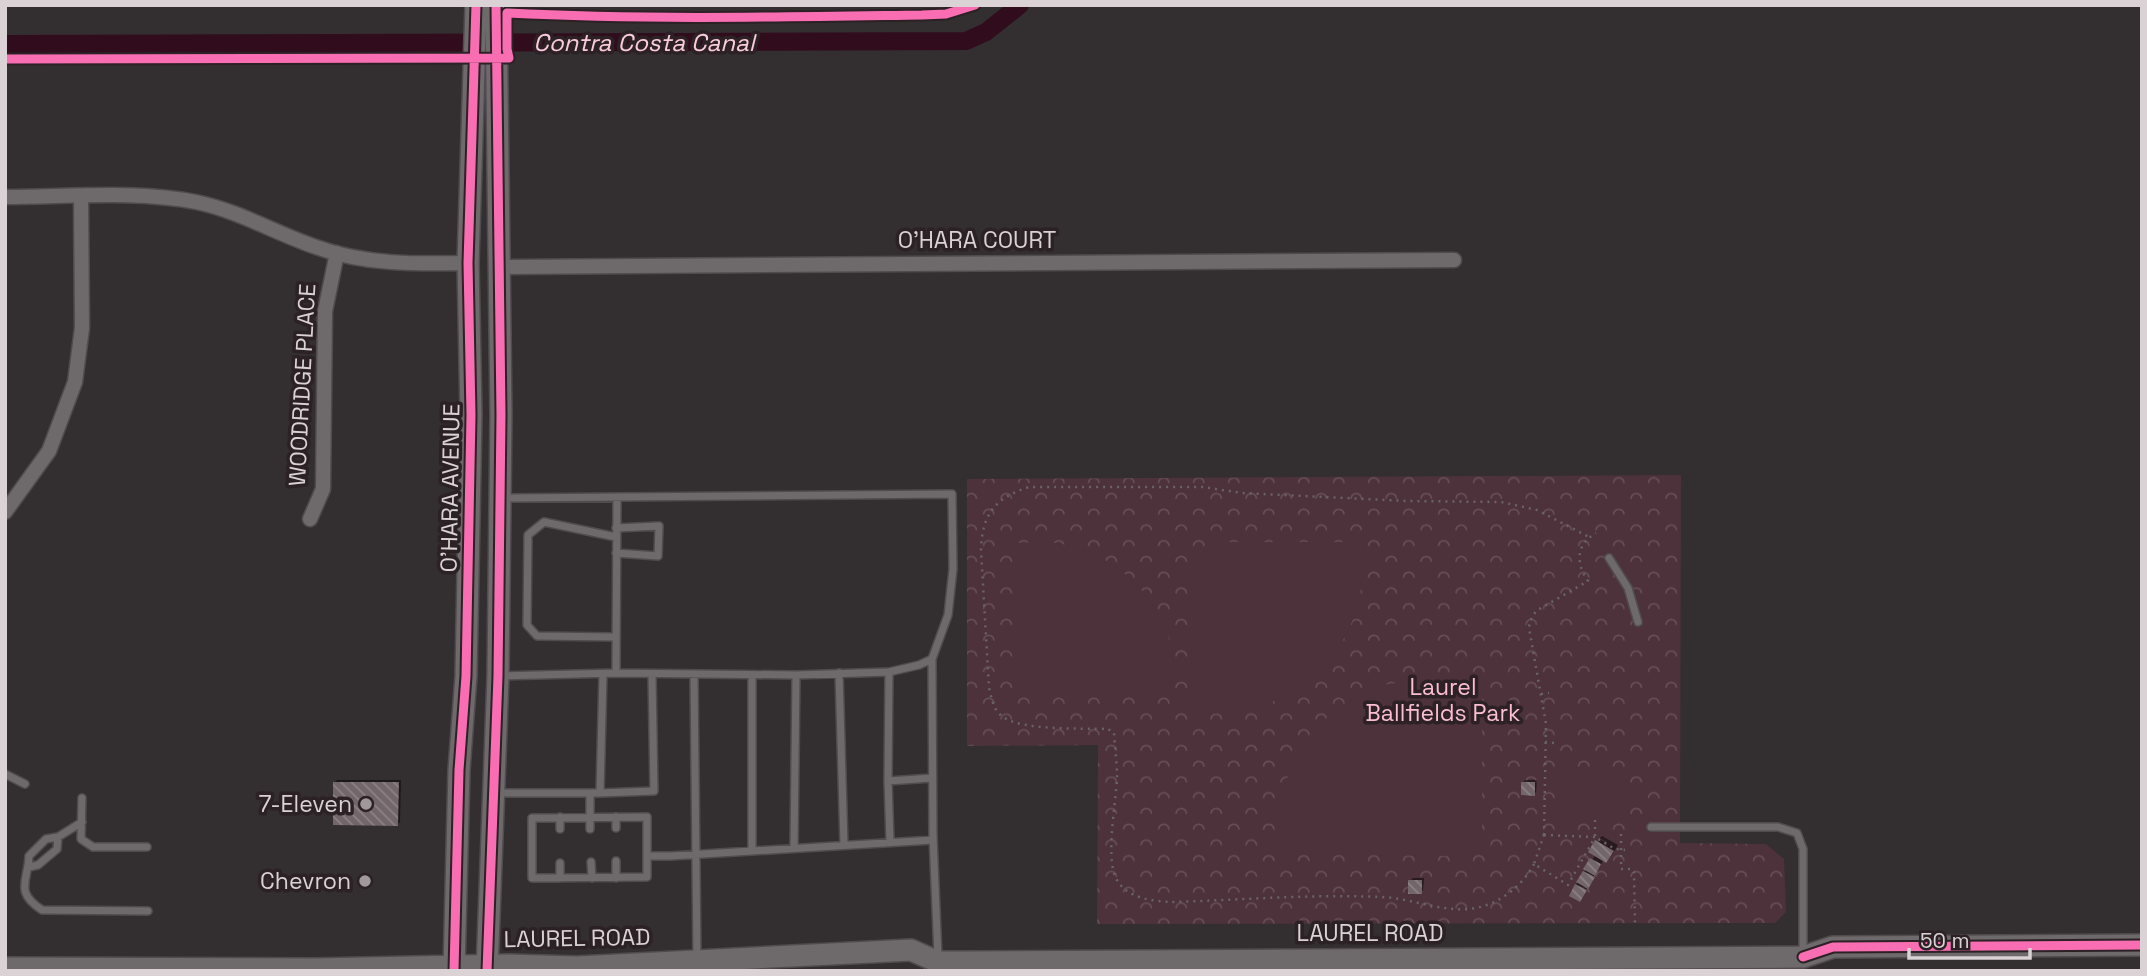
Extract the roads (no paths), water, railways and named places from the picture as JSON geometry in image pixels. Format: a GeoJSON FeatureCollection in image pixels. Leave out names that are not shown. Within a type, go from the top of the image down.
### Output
{"type":"FeatureCollection","features":[{"type":"Feature","properties":{"kind":"main road","name":"O'HARA AVENUE"},"geometry":{"type":"LineString","coordinates":[[476,5],[486,30]]}},
{"type":"Feature","properties":{"kind":"main road","name":"O'HARA AVENUE"},"geometry":{"type":"LineString","coordinates":[[454,969],[459,770],[466,676],[470,484],[468,263],[486,30],[496,5]]}},
{"type":"Feature","properties":{"kind":"main road","name":"O'HARA AVENUE"},"geometry":{"type":"LineString","coordinates":[[485,52],[500,267],[498,676],[487,968]]}},
{"type":"Feature","properties":{"kind":"main road","name":"LAUREL ROAD"},"geometry":{"type":"LineString","coordinates":[[6,969],[577,967],[911,950],[929,966],[1802,964],[1833,947],[2142,945]]}},
{"type":"Feature","properties":{"kind":"main road"},"geometry":{"type":"LineString","coordinates":[[1802,964],[1821,971]]}},
{"type":"Feature","properties":{"kind":"street"},"geometry":{"type":"LineString","coordinates":[[5,197],[164,197],[237,213],[316,248],[358,258],[390,262],[468,263]]}},
{"type":"Feature","properties":{"kind":"street"},"geometry":{"type":"LineString","coordinates":[[5,512],[49,451],[75,382],[82,328],[80,197]]}},
{"type":"Feature","properties":{"kind":"street","name":"WOODRIDGE PLACE"},"geometry":{"type":"LineString","coordinates":[[310,519],[323,489],[325,311],[337,253]]}},
{"type":"Feature","properties":{"kind":"street","name":"O'HARA COURT"},"geometry":{"type":"LineString","coordinates":[[500,267],[1454,260]]}},
{"type":"Feature","properties":{"kind":"lane"},"geometry":{"type":"LineString","coordinates":[[500,498],[952,494],[954,569],[948,615],[932,659],[933,836],[929,966]]}},
{"type":"Feature","properties":{"kind":"lane"},"geometry":{"type":"LineString","coordinates":[[616,673],[617,497]]}},
{"type":"Feature","properties":{"kind":"lane"},"geometry":{"type":"LineString","coordinates":[[616,554],[658,556],[659,526],[616,532],[544,523],[528,535],[527,625],[537,636],[616,637]]}},
{"type":"Feature","properties":{"kind":"lane"},"geometry":{"type":"LineString","coordinates":[[1609,558],[1628,588],[1638,622]]}},
{"type":"Feature","properties":{"kind":"lane"},"geometry":{"type":"LineString","coordinates":[[498,676],[616,673],[796,675],[889,671],[919,665],[932,659]]}},
{"type":"Feature","properties":{"kind":"lane"},"geometry":{"type":"LineString","coordinates":[[889,671],[890,841]]}},
{"type":"Feature","properties":{"kind":"lane"},"geometry":{"type":"LineString","coordinates":[[839,673],[844,845]]}},
{"type":"Feature","properties":{"kind":"lane"},"geometry":{"type":"LineString","coordinates":[[600,793],[603,674]]}},
{"type":"Feature","properties":{"kind":"lane"},"geometry":{"type":"LineString","coordinates":[[493,793],[590,794],[654,791],[652,674]]}},
{"type":"Feature","properties":{"kind":"lane"},"geometry":{"type":"LineString","coordinates":[[694,675],[697,961]]}},
{"type":"Feature","properties":{"kind":"lane"},"geometry":{"type":"LineString","coordinates":[[752,675],[752,851]]}},
{"type":"Feature","properties":{"kind":"lane"},"geometry":{"type":"LineString","coordinates":[[794,848],[796,675]]}},
{"type":"Feature","properties":{"kind":"lane"},"geometry":{"type":"LineString","coordinates":[[5,774],[25,784]]}},
{"type":"Feature","properties":{"kind":"lane"},"geometry":{"type":"LineString","coordinates":[[888,781],[932,778]]}},
{"type":"Feature","properties":{"kind":"lane"},"geometry":{"type":"LineString","coordinates":[[590,794],[590,829]]}},
{"type":"Feature","properties":{"kind":"lane"},"geometry":{"type":"LineString","coordinates":[[82,798],[81,839],[93,847],[146,847]]}},
{"type":"Feature","properties":{"kind":"lane"},"geometry":{"type":"LineString","coordinates":[[560,817],[560,829]]}},
{"type":"Feature","properties":{"kind":"lane"},"geometry":{"type":"LineString","coordinates":[[590,817],[647,817],[647,877],[532,878],[532,818],[590,817]]}},
{"type":"Feature","properties":{"kind":"lane"},"geometry":{"type":"LineString","coordinates":[[616,817],[616,828]]}},
{"type":"Feature","properties":{"kind":"lane"},"geometry":{"type":"LineString","coordinates":[[82,822],[58,837],[46,839],[29,856],[29,867],[23,881],[25,894],[31,903],[42,909],[148,911]]}},
{"type":"Feature","properties":{"kind":"lane"},"geometry":{"type":"LineString","coordinates":[[1651,827],[1779,827],[1797,833],[1802,849],[1802,964]]}},
{"type":"Feature","properties":{"kind":"lane"},"geometry":{"type":"LineString","coordinates":[[647,856],[933,839],[933,836]]}},
{"type":"Feature","properties":{"kind":"lane"},"geometry":{"type":"LineString","coordinates":[[29,867],[38,865],[57,849],[58,837]]}},
{"type":"Feature","properties":{"kind":"lane"},"geometry":{"type":"LineString","coordinates":[[616,861],[616,878]]}},
{"type":"Feature","properties":{"kind":"lane"},"geometry":{"type":"LineString","coordinates":[[591,862],[592,878]]}},
{"type":"Feature","properties":{"kind":"lane"},"geometry":{"type":"LineString","coordinates":[[560,863],[560,878]]}},
{"type":"Feature","properties":{"kind":"waterway","name":"Contra Costa Canal"},"geometry":{"type":"LineString","coordinates":[[5,44],[966,41],[986,32],[1020,5]]}},
{"type":"Feature","properties":{"kind":"place","name":"7-Eleven"},"geometry":{"type":"Point","coordinates":[366,804]}},
{"type":"Feature","properties":{"kind":"place","name":"Chevron"},"geometry":{"type":"Point","coordinates":[365,881]}},
{"type":"Feature","properties":{"kind":"park label","name":"Laurel Ballfields Park"},"geometry":{"type":"Point","coordinates":[1443,700]}}]}
